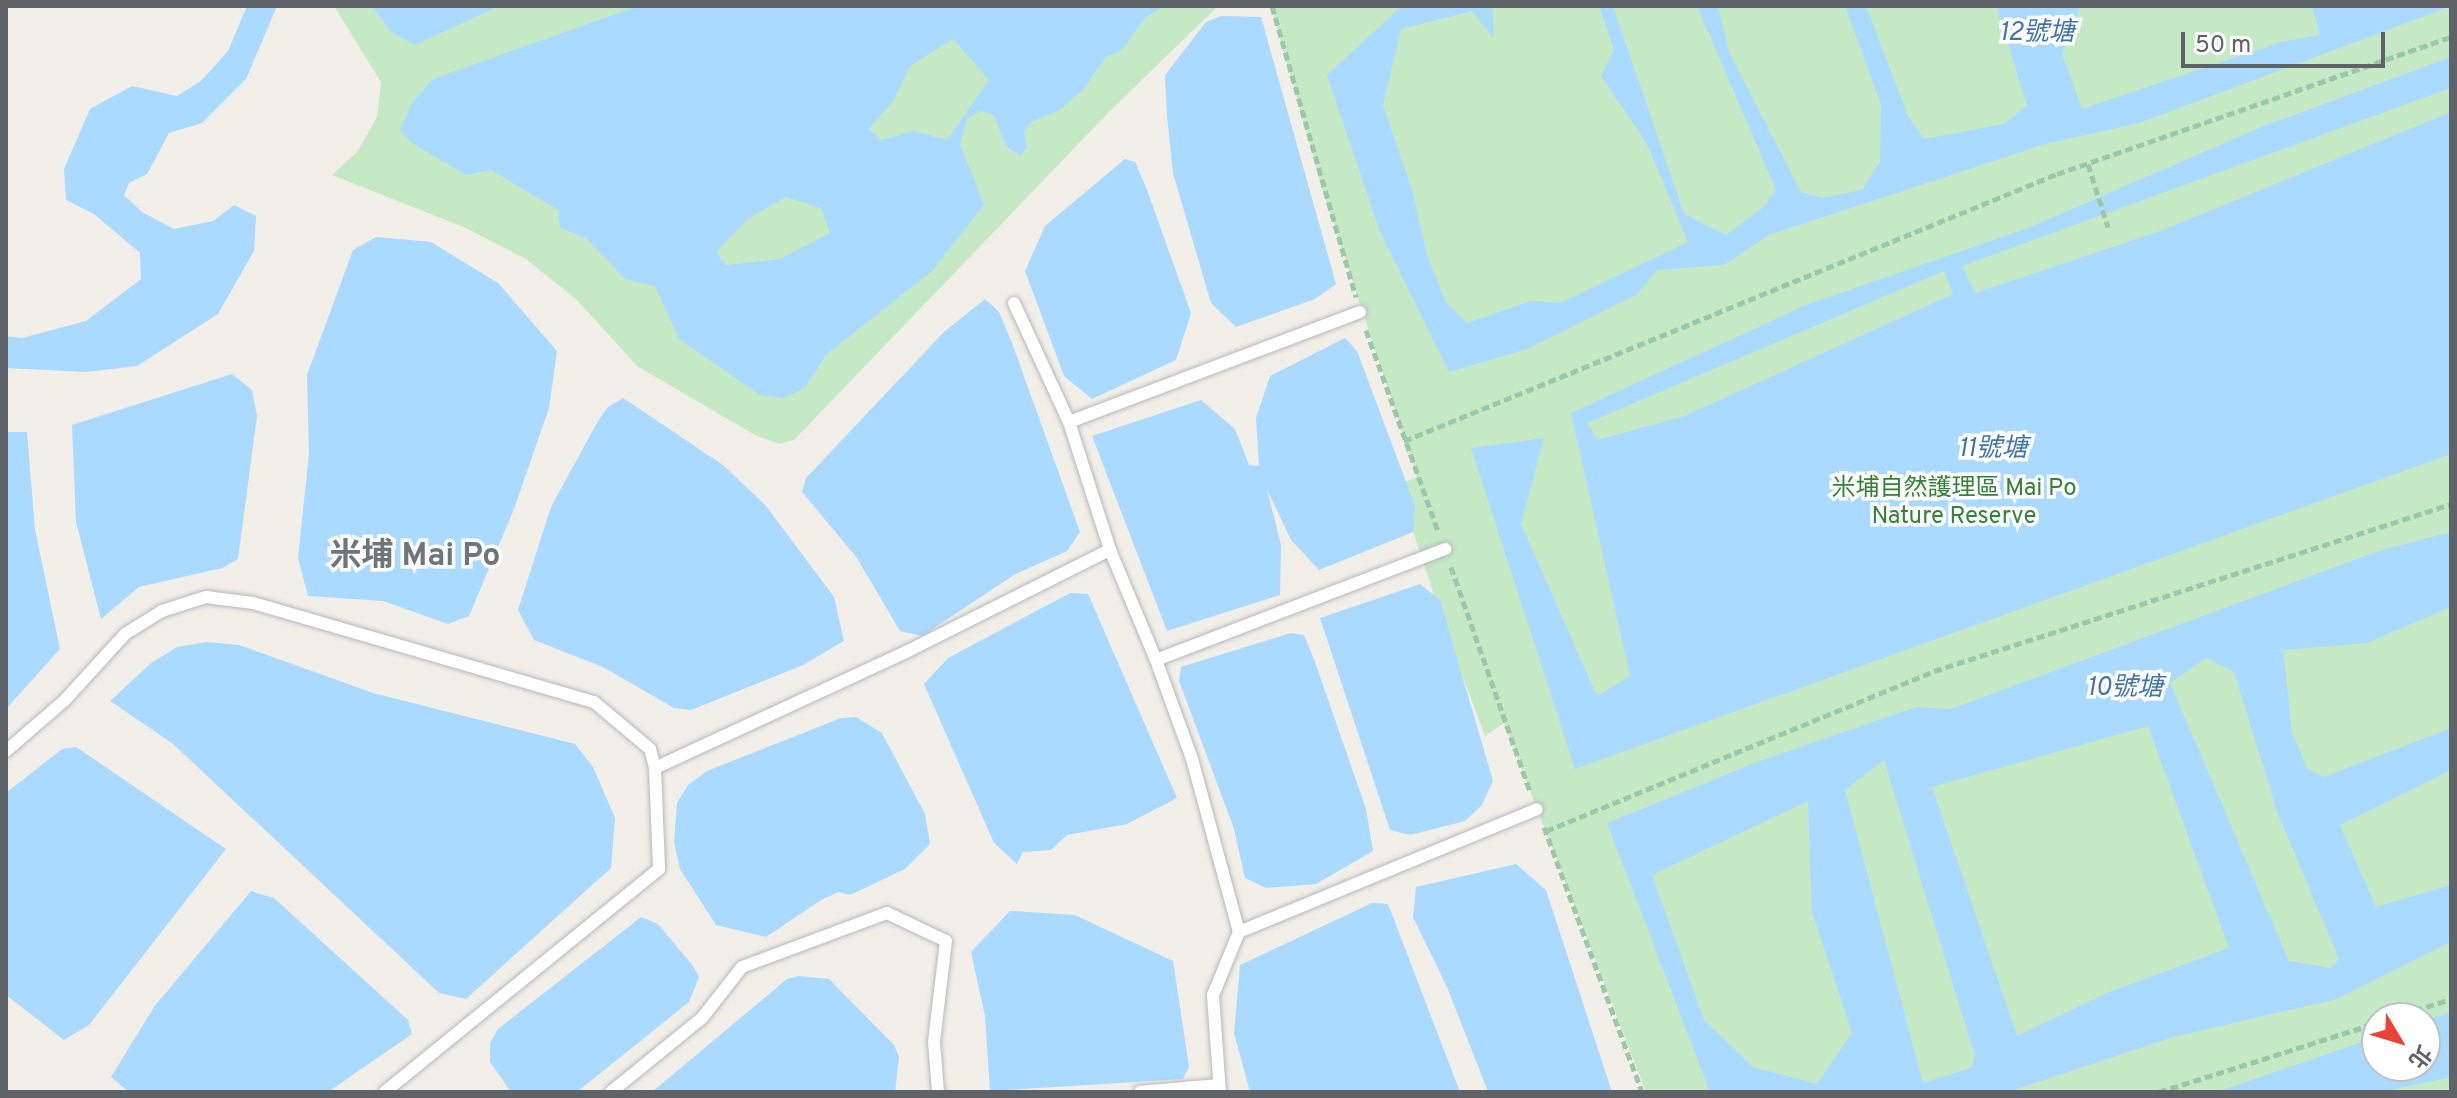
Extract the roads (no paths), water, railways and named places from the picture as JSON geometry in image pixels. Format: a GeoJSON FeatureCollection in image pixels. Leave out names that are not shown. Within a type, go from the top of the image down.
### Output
{"type":"FeatureCollection","features":[{"type":"Feature","properties":{"kind":"lane"},"geometry":{"type":"LineString","coordinates":[[1014,303],[1069,422],[1110,550],[1156,660],[1192,759],[1239,932],[1213,995],[1219,1089],[1140,1092]]}},
{"type":"Feature","properties":{"kind":"lane"},"geometry":{"type":"LineString","coordinates":[[1069,422],[1360,312]]}},
{"type":"Feature","properties":{"kind":"lane"},"geometry":{"type":"LineString","coordinates":[[1156,660],[1445,549]]}},
{"type":"Feature","properties":{"kind":"lane"},"geometry":{"type":"LineString","coordinates":[[655,768],[906,652],[1110,550]]}},
{"type":"Feature","properties":{"kind":"lane"},"geometry":{"type":"LineString","coordinates":[[6,751],[65,700],[125,634],[162,611],[206,597],[253,603],[594,702],[650,749],[655,768],[659,869],[385,1092]]}},
{"type":"Feature","properties":{"kind":"lane"},"geometry":{"type":"LineString","coordinates":[[1239,932],[1537,809]]}},
{"type":"Feature","properties":{"kind":"lane"},"geometry":{"type":"LineString","coordinates":[[611,1092],[702,1018],[742,967],[887,913],[946,941],[934,1042],[938,1092]]}},
{"type":"Feature","properties":{"kind":"water"},"geometry":{"type":"Polygon","coordinates":[[[247,6],[277,6],[246,79],[202,123],[169,133],[147,174],[129,183],[124,195],[142,212],[174,229],[213,221],[234,205],[256,216],[254,251],[218,314],[137,366],[86,372],[6,368],[6,336],[22,338],[86,321],[141,279],[140,253],[94,214],[66,200],[64,169],[90,109],[132,86],[177,96],[201,81],[228,51],[247,6]]]}},
{"type":"Feature","properties":{"kind":"water"},"geometry":{"type":"Polygon","coordinates":[[[372,6],[499,6],[415,45],[391,32],[372,6]]]}},
{"type":"Feature","properties":{"kind":"water"},"geometry":{"type":"Polygon","coordinates":[[[638,6],[1165,6],[1146,17],[1121,51],[1106,57],[1082,91],[1058,111],[1031,122],[1024,131],[1027,148],[1020,156],[1006,146],[994,115],[980,111],[967,119],[960,144],[984,205],[932,271],[826,355],[805,388],[784,398],[760,395],[679,339],[655,286],[625,279],[586,238],[560,228],[558,210],[491,170],[466,175],[409,141],[400,129],[412,103],[433,79],[638,6]],[[953,39],[910,66],[894,100],[869,129],[881,140],[913,131],[947,140],[989,80],[953,39]],[[786,197],[749,218],[716,252],[726,265],[780,259],[830,233],[821,208],[786,197]]]}},
{"type":"Feature","properties":{"kind":"water","name":"12號塘"},"geometry":{"type":"Polygon","coordinates":[[[1402,6],[1492,6],[1494,39],[1472,11],[1401,29],[1383,105],[1412,190],[1427,255],[1446,302],[1467,323],[1531,301],[1560,303],[1688,242],[1646,142],[1601,76],[1614,50],[1599,6],[1613,6],[1684,214],[1726,235],[1762,208],[1776,190],[1697,6],[1718,6],[1729,52],[1801,192],[1821,198],[1862,190],[1880,161],[1881,105],[1845,6],[1866,6],[1908,116],[1924,139],[2004,124],[2027,105],[1996,6],[2080,6],[2062,54],[2082,109],[2281,42],[2320,35],[2312,6],[2451,6],[2139,123],[2045,144],[1769,235],[1724,265],[1658,270],[1636,295],[1527,349],[1449,372],[1380,232],[1327,75],[1402,6]]]}},
{"type":"Feature","properties":{"kind":"water"},"geometry":{"type":"Polygon","coordinates":[[[1221,16],[1261,17],[1336,284],[1315,299],[1236,327],[1211,303],[1173,173],[1165,75],[1206,22],[1221,16]]]}},
{"type":"Feature","properties":{"kind":"water","name":"11號塘"},"geometry":{"type":"Polygon","coordinates":[[[2451,57],[2451,88],[1962,266],[1975,293],[2163,230],[2451,112],[2451,454],[1575,769],[1471,448],[1544,438],[1521,524],[1597,696],[1630,676],[1571,413],[1806,305],[2028,228],[2264,126],[2451,57]],[[1944,271],[1587,423],[1597,440],[1682,417],[1953,294],[1944,271]]]}},
{"type":"Feature","properties":{"kind":"water"},"geometry":{"type":"Polygon","coordinates":[[[1125,159],[1135,162],[1147,190],[1191,313],[1176,360],[1092,399],[1064,376],[1025,271],[1045,226],[1125,159]]]}},
{"type":"Feature","properties":{"kind":"water"},"geometry":{"type":"Polygon","coordinates":[[[376,237],[431,242],[498,283],[557,351],[549,408],[514,509],[469,616],[448,624],[383,601],[308,596],[298,558],[309,454],[307,375],[353,250],[376,237]]]}},
{"type":"Feature","properties":{"kind":"water"},"geometry":{"type":"Polygon","coordinates":[[[985,299],[999,312],[1012,343],[1080,532],[1067,551],[1014,575],[922,636],[900,631],[857,558],[802,492],[806,478],[944,332],[985,299]]]}},
{"type":"Feature","properties":{"kind":"water"},"geometry":{"type":"Polygon","coordinates":[[[1345,338],[1357,351],[1415,506],[1413,532],[1319,570],[1291,540],[1267,489],[1281,545],[1280,595],[1167,631],[1092,436],[1201,400],[1235,429],[1249,465],[1259,466],[1256,418],[1270,376],[1345,338]]]}},
{"type":"Feature","properties":{"kind":"water"},"geometry":{"type":"Polygon","coordinates":[[[232,374],[252,390],[257,416],[238,559],[222,568],[139,587],[101,619],[76,522],[72,425],[232,374]]]}},
{"type":"Feature","properties":{"kind":"water"},"geometry":{"type":"Polygon","coordinates":[[[623,398],[723,465],[766,506],[834,597],[844,641],[803,665],[691,710],[674,708],[603,667],[534,640],[518,610],[551,507],[598,421],[608,407],[623,398]]]}},
{"type":"Feature","properties":{"kind":"water"},"geometry":{"type":"Polygon","coordinates":[[[6,432],[27,432],[35,530],[60,649],[6,709],[6,432]]]}},
{"type":"Feature","properties":{"kind":"water","name":"10號塘"},"geometry":{"type":"Polygon","coordinates":[[[2451,532],[2451,607],[2367,643],[2283,650],[2292,732],[2307,769],[2324,777],[2451,728],[2451,770],[2340,825],[2376,907],[2451,885],[2451,942],[2337,999],[2173,1037],[2008,1092],[1710,1092],[1607,823],[1757,762],[1916,707],[1951,709],[2376,552],[2451,532]],[[2206,658],[2170,683],[2289,961],[2330,968],[2339,959],[2278,814],[2234,672],[2206,658]],[[2148,726],[1932,787],[2017,1036],[2109,992],[2229,948],[2148,726]],[[1884,760],[1845,790],[1923,1083],[1971,1068],[1975,1056],[1884,760]],[[1808,801],[1652,875],[1704,1020],[1753,1067],[1817,1084],[1852,1033],[1812,912],[1808,801]]]}},
{"type":"Feature","properties":{"kind":"water"},"geometry":{"type":"Polygon","coordinates":[[[1420,584],[1440,600],[1493,781],[1482,805],[1465,821],[1410,835],[1390,830],[1320,618],[1420,584]]]}},
{"type":"Feature","properties":{"kind":"water"},"geometry":{"type":"Polygon","coordinates":[[[1070,593],[1088,594],[1177,798],[1127,824],[1067,835],[1051,850],[1023,852],[1017,864],[994,843],[924,684],[948,658],[1070,593]]]}},
{"type":"Feature","properties":{"kind":"water"},"geometry":{"type":"Polygon","coordinates":[[[1291,633],[1304,635],[1315,662],[1366,809],[1373,851],[1316,884],[1266,888],[1245,878],[1234,829],[1179,681],[1181,667],[1291,633]]]}},
{"type":"Feature","properties":{"kind":"water"},"geometry":{"type":"Polygon","coordinates":[[[207,642],[239,645],[373,693],[575,744],[593,767],[615,818],[611,868],[466,999],[439,993],[172,743],[110,701],[151,663],[177,647],[207,642]]]}},
{"type":"Feature","properties":{"kind":"water"},"geometry":{"type":"Polygon","coordinates":[[[856,717],[882,733],[925,814],[930,844],[905,869],[850,895],[838,892],[821,900],[766,937],[716,925],[680,869],[674,842],[677,803],[688,785],[707,771],[841,718],[856,717]]]}},
{"type":"Feature","properties":{"kind":"water"},"geometry":{"type":"Polygon","coordinates":[[[76,747],[226,849],[89,1025],[64,1040],[6,995],[6,793],[62,749],[76,747]]]}},
{"type":"Feature","properties":{"kind":"water"},"geometry":{"type":"Polygon","coordinates":[[[1516,864],[1546,890],[1612,1092],[1488,1092],[1447,987],[1413,917],[1416,887],[1516,864]]]}},
{"type":"Feature","properties":{"kind":"water"},"geometry":{"type":"Polygon","coordinates":[[[251,891],[274,898],[408,1020],[412,1034],[328,1092],[129,1092],[111,1077],[154,1007],[251,891]]]}},
{"type":"Feature","properties":{"kind":"water"},"geometry":{"type":"Polygon","coordinates":[[[1372,903],[1388,904],[1460,1092],[1250,1092],[1234,1033],[1240,965],[1372,903]]]}},
{"type":"Feature","properties":{"kind":"water"},"geometry":{"type":"Polygon","coordinates":[[[1010,911],[1075,915],[1173,961],[1189,1067],[1183,1079],[990,1091],[985,1016],[971,952],[1010,911]]]}},
{"type":"Feature","properties":{"kind":"water"},"geometry":{"type":"Polygon","coordinates":[[[641,917],[658,924],[693,966],[699,977],[689,1002],[577,1092],[511,1092],[490,1062],[490,1043],[498,1029],[641,917]]]}},
{"type":"Feature","properties":{"kind":"water"},"geometry":{"type":"Polygon","coordinates":[[[799,976],[829,979],[894,1045],[899,1057],[895,1092],[652,1092],[787,979],[799,976]]]}},
{"type":"Feature","properties":{"kind":"water"},"geometry":{"type":"Polygon","coordinates":[[[2451,1012],[2451,1077],[2441,1079],[2441,1015],[2451,1012]]]}},
{"type":"Feature","properties":{"kind":"water"},"geometry":{"type":"Polygon","coordinates":[[[2361,1042],[2361,1082],[2428,1082],[2381,1092],[2217,1092],[2361,1042]]]}},
{"type":"Feature","properties":{"kind":"district","name":"米埔 Mai Po"},"geometry":{"type":"Point","coordinates":[415,557]}},
{"type":"Feature","properties":{"kind":"park label","name":"米埔自然護理區 Mai Po Nature Reserve"},"geometry":{"type":"Point","coordinates":[1954,504]}}]}
